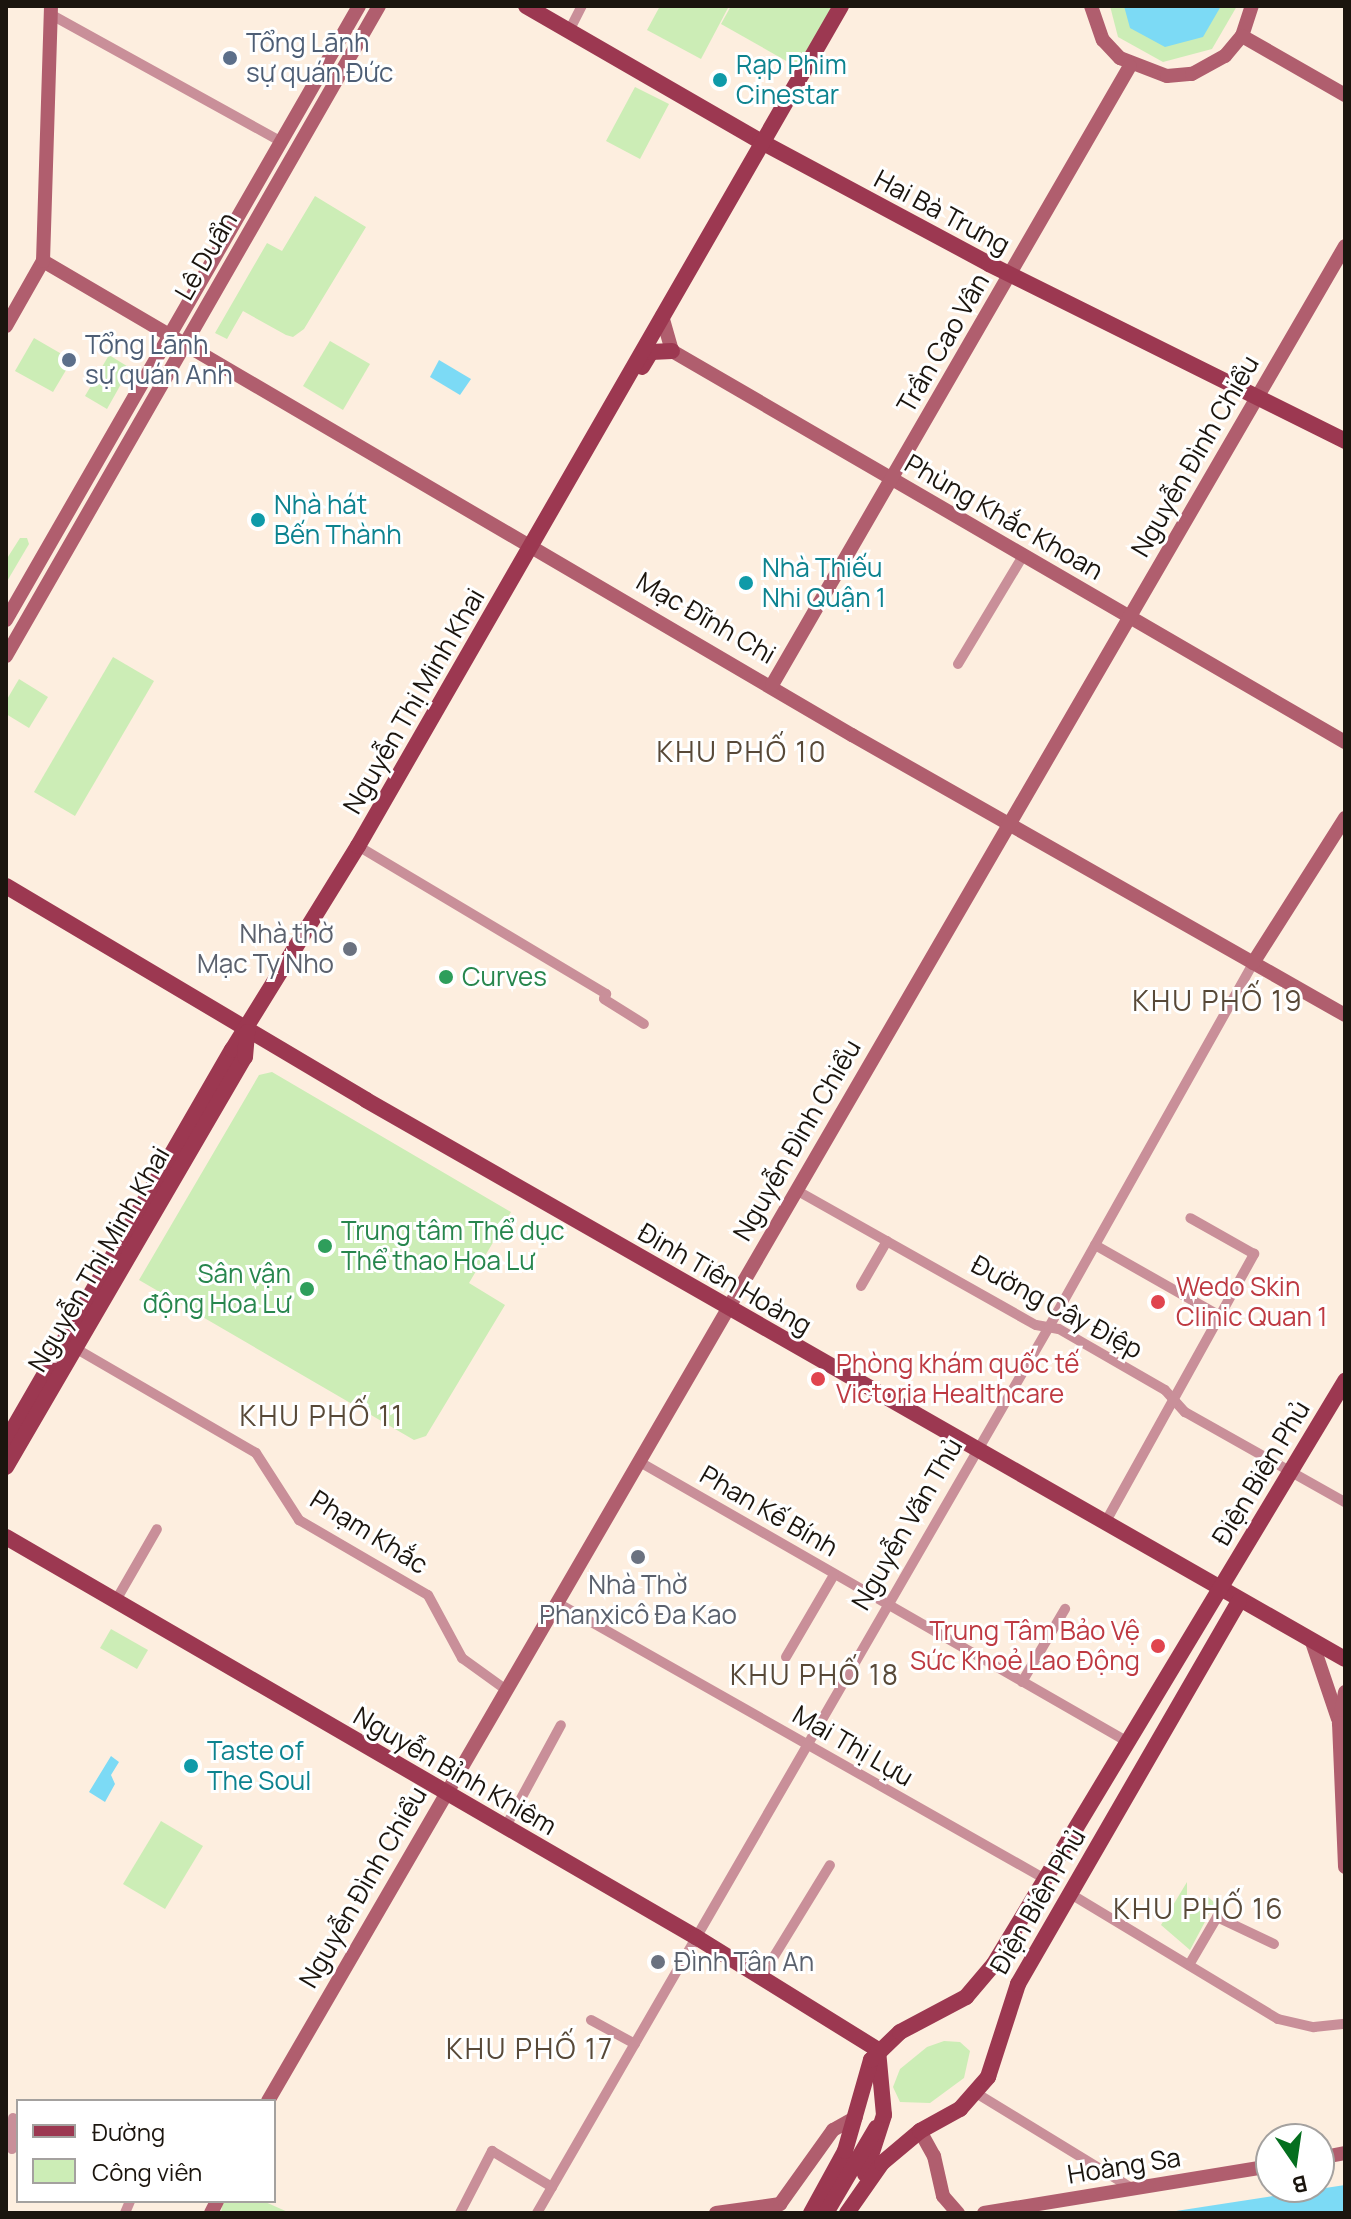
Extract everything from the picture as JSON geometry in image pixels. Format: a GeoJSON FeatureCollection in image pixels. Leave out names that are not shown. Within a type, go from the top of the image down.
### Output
{"type":"FeatureCollection","features":[{"type":"Feature","properties":{"kind":"main road","name":"Lê Duẩn"},"geometry":{"type":"LineString","coordinates":[[6,656],[231,245],[282,142],[359,6]]}},
{"type":"Feature","properties":{"kind":"main road","name":"Lê Duẩn"},"geometry":{"type":"LineString","coordinates":[[231,245],[298,150],[379,6]]}},
{"type":"Feature","properties":{"kind":"main road","name":"Hai Bà Trưng"},"geometry":{"type":"LineString","coordinates":[[526,6],[760,141],[1009,275],[1345,441]]}},
{"type":"Feature","properties":{"kind":"main road","name":"Nguyễn Thị Minh Khai"},"geometry":{"type":"LineString","coordinates":[[6,1467],[30,1412],[160,1188],[245,1057],[249,1028],[533,544],[760,141],[841,6]]}},
{"type":"Feature","properties":{"kind":"main road"},"geometry":{"type":"LineString","coordinates":[[1091,6],[1103,40],[1130,66],[1154,75],[1192,74],[1215,64],[1242,36],[1252,6]]}},
{"type":"Feature","properties":{"kind":"main road"},"geometry":{"type":"LineString","coordinates":[[6,326],[43,261],[51,10]]}},
{"type":"Feature","properties":{"kind":"main road"},"geometry":{"type":"LineString","coordinates":[[1242,36],[1345,95]]}},
{"type":"Feature","properties":{"kind":"main road"},"geometry":{"type":"LineString","coordinates":[[329,58],[345,67]]}},
{"type":"Feature","properties":{"kind":"main road","name":"Trần Cao Vân"},"geometry":{"type":"LineString","coordinates":[[772,685],[1130,66]]}},
{"type":"Feature","properties":{"kind":"main road"},"geometry":{"type":"LineString","coordinates":[[282,142],[298,150]]}},
{"type":"Feature","properties":{"kind":"main road","name":"Nguyễn Đình Chiểu"},"geometry":{"type":"LineString","coordinates":[[269,2099],[1345,246]]}},
{"type":"Feature","properties":{"kind":"main road","name":"Mạc Đĩnh Chi"},"geometry":{"type":"LineString","coordinates":[[43,261],[533,544],[1009,825],[1345,1015]]}},
{"type":"Feature","properties":{"kind":"main road"},"geometry":{"type":"LineString","coordinates":[[662,316],[672,351]]}},
{"type":"Feature","properties":{"kind":"main road","name":"Lê Duẩn"},"geometry":{"type":"LineString","coordinates":[[6,620],[178,339]]}},
{"type":"Feature","properties":{"kind":"main road","name":"Nguyễn Thị Minh Khai"},"geometry":{"type":"LineString","coordinates":[[619,395],[626,392],[651,352],[672,351]]}},
{"type":"Feature","properties":{"kind":"main road","name":"Phùng Khắc Khoan"},"geometry":{"type":"LineString","coordinates":[[672,351],[1345,742]]}},
{"type":"Feature","properties":{"kind":"main road","name":"Nguyễn Văn Thủ"},"geometry":{"type":"LineString","coordinates":[[1253,963],[1345,818]]}},
{"type":"Feature","properties":{"kind":"main road","name":"Đinh Tiên Hoàng"},"geometry":{"type":"LineString","coordinates":[[6,886],[168,981],[181,983],[249,1028],[727,1308],[1345,1659]]}},
{"type":"Feature","properties":{"kind":"main road","name":"Điện Biên Phủ"},"geometry":{"type":"LineString","coordinates":[[1219,1590],[1345,1381]]}},
{"type":"Feature","properties":{"kind":"main road","name":"Nguyễn Thị Minh Khai"},"geometry":{"type":"LineString","coordinates":[[6,1441],[30,1412]]}},
{"type":"Feature","properties":{"kind":"main road","name":"Nguyễn Bỉnh Khiêm"},"geometry":{"type":"LineString","coordinates":[[6,1537],[696,1937],[878,2050]]}},
{"type":"Feature","properties":{"kind":"main road","name":"Ðiện Biên Phủ"},"geometry":{"type":"LineString","coordinates":[[878,2050],[975,1988],[1045,1879],[1219,1590]]}},
{"type":"Feature","properties":{"kind":"main road","name":"Ðiện Biên Phủ"},"geometry":{"type":"LineString","coordinates":[[847,2197],[920,2131],[951,2116],[976,2093],[992,2068],[1011,1998],[1239,1601]]}},
{"type":"Feature","properties":{"kind":"main road"},"geometry":{"type":"LineString","coordinates":[[1197,1628],[1209,1630],[1218,1640]]}},
{"type":"Feature","properties":{"kind":"main road"},"geometry":{"type":"LineString","coordinates":[[1312,1642],[1339,1723]]}},
{"type":"Feature","properties":{"kind":"main road"},"geometry":{"type":"LineString","coordinates":[[1345,1692],[1339,1723],[1345,1867]]}},
{"type":"Feature","properties":{"kind":"main road"},"geometry":{"type":"LineString","coordinates":[[826,2213],[847,2197],[874,2158],[884,2115],[878,2050]]}},
{"type":"Feature","properties":{"kind":"main road"},"geometry":{"type":"LineString","coordinates":[[847,2197],[863,2080],[878,2050]]}},
{"type":"Feature","properties":{"kind":"main road"},"geometry":{"type":"LineString","coordinates":[[716,2213],[780,2204],[833,2130],[856,2117]]}},
{"type":"Feature","properties":{"kind":"main road"},"geometry":{"type":"LineString","coordinates":[[920,2131],[934,2156],[943,2196],[958,2213]]}},
{"type":"Feature","properties":{"kind":"main road","name":"Hoàng Sa"},"geometry":{"type":"LineString","coordinates":[[984,2213],[1255,2169]]}},
{"type":"Feature","properties":{"kind":"main road"},"geometry":{"type":"LineString","coordinates":[[811,2213],[847,2197]]}},
{"type":"Feature","properties":{"kind":"street"},"geometry":{"type":"LineString","coordinates":[[569,31],[582,6]]}},
{"type":"Feature","properties":{"kind":"street"},"geometry":{"type":"LineString","coordinates":[[51,10],[282,142]]}},
{"type":"Feature","properties":{"kind":"street"},"geometry":{"type":"LineString","coordinates":[[958,664],[1023,556]]}},
{"type":"Feature","properties":{"kind":"street"},"geometry":{"type":"LineString","coordinates":[[358,846],[606,994],[604,999],[644,1024]]}},
{"type":"Feature","properties":{"kind":"street","name":"Nguyễn Văn Thủ"},"geometry":{"type":"LineString","coordinates":[[537,2213],[1049,1327],[1253,963]]}},
{"type":"Feature","properties":{"kind":"street","name":"Đường Cây Điệp"},"geometry":{"type":"LineString","coordinates":[[796,1190],[1165,1390],[1185,1412],[1345,1502]]}},
{"type":"Feature","properties":{"kind":"street"},"geometry":{"type":"LineString","coordinates":[[1105,1523],[1254,1254],[1190,1218]]}},
{"type":"Feature","properties":{"kind":"street"},"geometry":{"type":"LineString","coordinates":[[861,1286],[887,1241]]}},
{"type":"Feature","properties":{"kind":"street"},"geometry":{"type":"LineString","coordinates":[[1095,1245],[1218,1315]]}},
{"type":"Feature","properties":{"kind":"street","name":"Phạm Khắc"},"geometry":{"type":"LineString","coordinates":[[70,1345],[256,1453],[299,1520],[428,1595],[462,1658],[505,1689]]}},
{"type":"Feature","properties":{"kind":"street","name":"Phan Kế Bính"},"geometry":{"type":"LineString","coordinates":[[638,1461],[1128,1742]]}},
{"type":"Feature","properties":{"kind":"street"},"geometry":{"type":"LineString","coordinates":[[115,1602],[157,1529]]}},
{"type":"Feature","properties":{"kind":"street"},"geometry":{"type":"LineString","coordinates":[[786,1657],[834,1575]]}},
{"type":"Feature","properties":{"kind":"street","name":"Mai Thị Lựu"},"geometry":{"type":"LineString","coordinates":[[556,1602],[1045,1879]]}},
{"type":"Feature","properties":{"kind":"street"},"geometry":{"type":"LineString","coordinates":[[1022,1682],[1065,1609]]}},
{"type":"Feature","properties":{"kind":"street"},"geometry":{"type":"LineString","coordinates":[[505,1828],[561,1725]]}},
{"type":"Feature","properties":{"kind":"street"},"geometry":{"type":"LineString","coordinates":[[762,1976],[830,1865]]}},
{"type":"Feature","properties":{"kind":"street"},"geometry":{"type":"LineString","coordinates":[[1069,1893],[1278,2019],[1314,2027],[1345,2024]]}},
{"type":"Feature","properties":{"kind":"street"},"geometry":{"type":"LineString","coordinates":[[1189,1965],[1217,1917],[1274,1944]]}},
{"type":"Feature","properties":{"kind":"street"},"geometry":{"type":"LineString","coordinates":[[591,2020],[635,2044]]}},
{"type":"Feature","properties":{"kind":"street"},"geometry":{"type":"LineString","coordinates":[[976,2093],[1135,2190]]}},
{"type":"Feature","properties":{"kind":"street"},"geometry":{"type":"LineString","coordinates":[[12,2118],[12,2149]]}},
{"type":"Feature","properties":{"kind":"street"},"geometry":{"type":"LineString","coordinates":[[460,2213],[492,2151],[552,2187]]}},
{"type":"Feature","properties":{"kind":"green space"},"geometry":{"type":"Polygon","coordinates":[[[660,6],[729,6],[701,59],[647,30],[660,6]]]}},
{"type":"Feature","properties":{"kind":"green space"},"geometry":{"type":"Polygon","coordinates":[[[731,6],[841,6],[804,71],[721,24],[731,6]]]}},
{"type":"Feature","properties":{"kind":"green space"},"geometry":{"type":"Polygon","coordinates":[[[1110,6],[1237,6],[1212,49],[1163,62],[1118,37],[1110,6]]]}},
{"type":"Feature","properties":{"kind":"green space"},"geometry":{"type":"Polygon","coordinates":[[[635,87],[669,104],[640,159],[606,141],[635,87]]]}},
{"type":"Feature","properties":{"kind":"green space"},"geometry":{"type":"Polygon","coordinates":[[[315,196],[366,227],[304,329],[293,337],[286,335],[243,311],[227,339],[215,333],[267,243],[282,251],[315,196]]]}},
{"type":"Feature","properties":{"kind":"green space"},"geometry":{"type":"Polygon","coordinates":[[[34,338],[72,360],[53,392],[15,371],[34,338]]]}},
{"type":"Feature","properties":{"kind":"green space"},"geometry":{"type":"Polygon","coordinates":[[[330,341],[370,364],[343,410],[303,386],[330,341]]]}},
{"type":"Feature","properties":{"kind":"green space"},"geometry":{"type":"Polygon","coordinates":[[[109,355],[130,368],[107,409],[85,396],[109,355]]]}},
{"type":"Feature","properties":{"kind":"green space"},"geometry":{"type":"Polygon","coordinates":[[[20,538],[27,538],[29,544],[6,583],[6,560],[20,538]]]}},
{"type":"Feature","properties":{"kind":"green space"},"geometry":{"type":"Polygon","coordinates":[[[113,657],[154,681],[75,816],[34,792],[113,657]]]}},
{"type":"Feature","properties":{"kind":"green space"},"geometry":{"type":"Polygon","coordinates":[[[19,679],[48,697],[29,728],[6,714],[6,701],[19,679]]]}},
{"type":"Feature","properties":{"kind":"green space","name":"Trung tâm Thể dục Thể thao Hoa Lư"},"geometry":{"type":"Polygon","coordinates":[[[272,1072],[511,1212],[469,1283],[505,1305],[426,1436],[414,1440],[139,1280],[259,1075],[272,1072]]]}},
{"type":"Feature","properties":{"kind":"green space"},"geometry":{"type":"Polygon","coordinates":[[[111,1629],[148,1650],[137,1669],[100,1648],[111,1629]]]}},
{"type":"Feature","properties":{"kind":"green space"},"geometry":{"type":"Polygon","coordinates":[[[161,1821],[203,1846],[165,1909],[123,1884],[161,1821]]]}},
{"type":"Feature","properties":{"kind":"green space"},"geometry":{"type":"Polygon","coordinates":[[[1187,1882],[1187,1909],[1206,1895],[1215,1903],[1190,1950],[1161,1925],[1187,1882]]]}},
{"type":"Feature","properties":{"kind":"green space"},"geometry":{"type":"Polygon","coordinates":[[[944,2041],[960,2042],[970,2051],[964,2078],[930,2103],[900,2102],[893,2087],[900,2069],[927,2047],[944,2041]]]}},
{"type":"Feature","properties":{"kind":"green space"},"geometry":{"type":"Polygon","coordinates":[[[223,2203],[268,2203],[290,2213],[221,2213],[223,2203]]]}},
{"type":"Feature","properties":{"kind":"water"},"geometry":{"type":"Polygon","coordinates":[[[1124,6],[1221,6],[1203,37],[1165,47],[1130,28],[1124,6]]]}},
{"type":"Feature","properties":{"kind":"water"},"geometry":{"type":"Polygon","coordinates":[[[439,360],[471,379],[460,395],[430,377],[439,360]]]}},
{"type":"Feature","properties":{"kind":"water"},"geometry":{"type":"Polygon","coordinates":[[[111,1756],[119,1762],[111,1775],[115,1784],[105,1802],[89,1792],[111,1756]]]}},
{"type":"Feature","properties":{"kind":"water"},"geometry":{"type":"Polygon","coordinates":[[[1345,2185],[1345,2213],[1163,2213],[1255,2199],[1255,2203],[1335,2203],[1335,2187],[1345,2185]]]}},
{"type":"Feature","properties":{"kind":"place","name":"Tổng Lãnh sự quán Đức"},"geometry":{"type":"Point","coordinates":[230,58]}},
{"type":"Feature","properties":{"kind":"place","name":"Rạp Phim Cinestar"},"geometry":{"type":"Point","coordinates":[720,80]}},
{"type":"Feature","properties":{"kind":"place","name":"Tổng Lãnh sự quán Anh"},"geometry":{"type":"Point","coordinates":[69,360]}},
{"type":"Feature","properties":{"kind":"place","name":"Nhà hát Bến Thành"},"geometry":{"type":"Point","coordinates":[258,520]}},
{"type":"Feature","properties":{"kind":"place","name":"Nhà Thiếu Nhi Quận 1"},"geometry":{"type":"Point","coordinates":[746,583]}},
{"type":"Feature","properties":{"kind":"place","name":"Nhà thờ Mạc Ty Nho"},"geometry":{"type":"Point","coordinates":[350,949]}},
{"type":"Feature","properties":{"kind":"place","name":"Curves"},"geometry":{"type":"Point","coordinates":[446,977]}},
{"type":"Feature","properties":{"kind":"place","name":"Trung tâm Thể dục Thể thao Hoa Lư"},"geometry":{"type":"Point","coordinates":[325,1246]}},
{"type":"Feature","properties":{"kind":"place","name":"Sân vận động Hoa Lư"},"geometry":{"type":"Point","coordinates":[307,1289]}},
{"type":"Feature","properties":{"kind":"place","name":"Wedo Skin Clinic Quan 1"},"geometry":{"type":"Point","coordinates":[1158,1302]}},
{"type":"Feature","properties":{"kind":"place","name":"Phòng khám quốc tế Victoria Healthcare"},"geometry":{"type":"Point","coordinates":[818,1379]}},
{"type":"Feature","properties":{"kind":"place","name":"Nhà Thờ Phanxicô Đa Kao"},"geometry":{"type":"Point","coordinates":[638,1557]}},
{"type":"Feature","properties":{"kind":"place","name":"Trung Tâm Bảo Vệ Sức Khoẻ Lao Động"},"geometry":{"type":"Point","coordinates":[1158,1646]}},
{"type":"Feature","properties":{"kind":"place","name":"Taste of The Soul"},"geometry":{"type":"Point","coordinates":[191,1766]}},
{"type":"Feature","properties":{"kind":"place","name":"Đình Tân An"},"geometry":{"type":"Point","coordinates":[658,1962]}},
{"type":"Feature","properties":{"kind":"district","name":"KHU PHỐ 10"},"geometry":{"type":"Point","coordinates":[742,751]}},
{"type":"Feature","properties":{"kind":"district","name":"KHU PHỐ 19"},"geometry":{"type":"Point","coordinates":[1218,1000]}},
{"type":"Feature","properties":{"kind":"district","name":"KHU PHỐ 11"},"geometry":{"type":"Point","coordinates":[322,1415]}},
{"type":"Feature","properties":{"kind":"district","name":"KHU PHỐ 18"},"geometry":{"type":"Point","coordinates":[815,1674]}},
{"type":"Feature","properties":{"kind":"district","name":"KHU PHỐ 16"},"geometry":{"type":"Point","coordinates":[1199,1908]}},
{"type":"Feature","properties":{"kind":"district","name":"KHU PHỐ 17"},"geometry":{"type":"Point","coordinates":[530,2048]}}]}
